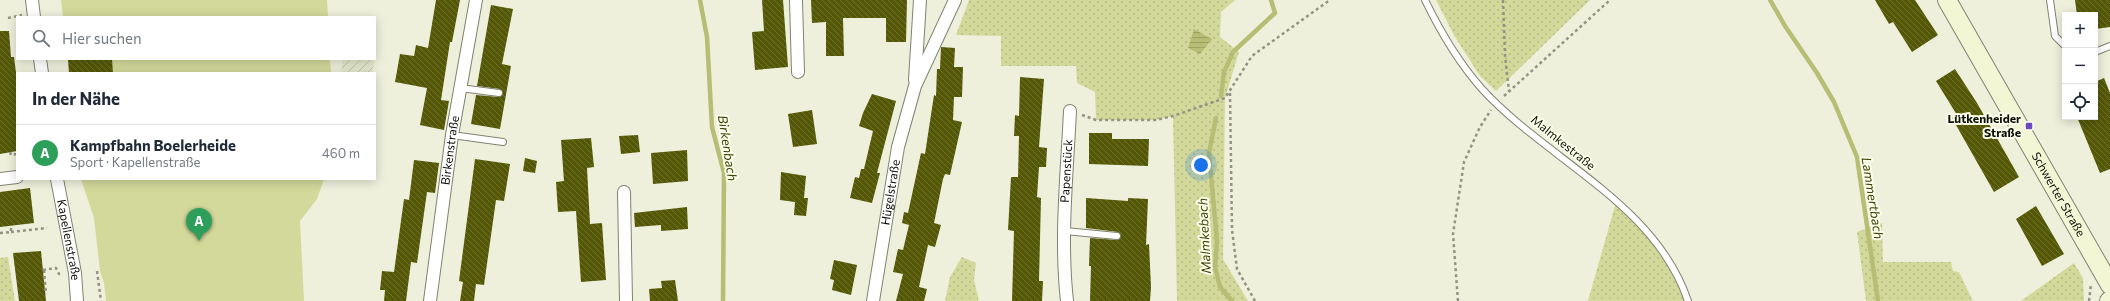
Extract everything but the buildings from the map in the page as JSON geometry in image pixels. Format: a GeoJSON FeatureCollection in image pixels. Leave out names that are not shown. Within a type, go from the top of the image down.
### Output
{"type":"FeatureCollection","features":[{"type":"Feature","properties":{"kind":"main road","name":"Schwerter Straße"},"geometry":{"type":"LineString","coordinates":[[1947,0],[2110,284]]}},
{"type":"Feature","properties":{"kind":"street"},"geometry":{"type":"LineString","coordinates":[[32,0],[34,16]]}},
{"type":"Feature","properties":{"kind":"street","name":"Birkenstraße"},"geometry":{"type":"LineString","coordinates":[[430,301],[452,136],[476,0]]}},
{"type":"Feature","properties":{"kind":"street"},"geometry":{"type":"LineString","coordinates":[[796,0],[798,72]]}},
{"type":"Feature","properties":{"kind":"street","name":"Hügelstraße"},"geometry":{"type":"LineString","coordinates":[[915,86],[920,0]]}},
{"type":"Feature","properties":{"kind":"street","name":"Hügelstraße"},"geometry":{"type":"LineString","coordinates":[[873,301],[898,147],[915,86],[955,0]]}},
{"type":"Feature","properties":{"kind":"street"},"geometry":{"type":"LineString","coordinates":[[40,60],[42,72]]}},
{"type":"Feature","properties":{"kind":"street","name":"Papenstück"},"geometry":{"type":"LineString","coordinates":[[1067,301],[1064,278],[1070,111]]}},
{"type":"Feature","properties":{"kind":"street"},"geometry":{"type":"LineString","coordinates":[[0,179],[16,177]]}},
{"type":"Feature","properties":{"kind":"street","name":"Kapellenstraße"},"geometry":{"type":"LineString","coordinates":[[57,180],[73,266],[77,301]]}},
{"type":"Feature","properties":{"kind":"street"},"geometry":{"type":"LineString","coordinates":[[624,192],[626,301]]}},
{"type":"Feature","properties":{"kind":"lane","name":"Malmkestraße"},"geometry":{"type":"LineString","coordinates":[[1425,0],[1462,63],[1482,89],[1637,220],[1662,250],[1684,289],[1688,301]]}},
{"type":"Feature","properties":{"kind":"lane"},"geometry":{"type":"LineString","coordinates":[[2050,0],[2055,36],[2062,43]]}},
{"type":"Feature","properties":{"kind":"lane"},"geometry":{"type":"LineString","coordinates":[[2098,51],[2110,46]]}},
{"type":"Feature","properties":{"kind":"lane"},"geometry":{"type":"LineString","coordinates":[[460,88],[499,93]]}},
{"type":"Feature","properties":{"kind":"lane"},"geometry":{"type":"LineString","coordinates":[[452,136],[503,142]]}},
{"type":"Feature","properties":{"kind":"lane"},"geometry":{"type":"LineString","coordinates":[[1065,232],[1117,236]]}},
{"type":"Feature","properties":{"kind":"path"},"geometry":{"type":"LineString","coordinates":[[1070,111],[1096,120],[1156,120],[1208,105],[1225,98],[1230,93],[1245,66],[1260,48],[1330,0]]}},
{"type":"Feature","properties":{"kind":"path"},"geometry":{"type":"LineString","coordinates":[[1503,0],[1505,56],[1509,92]]}},
{"type":"Feature","properties":{"kind":"path"},"geometry":{"type":"LineString","coordinates":[[1458,301],[1453,234],[1464,162],[1480,127],[1496,102],[1509,92],[1610,0]]}},
{"type":"Feature","properties":{"kind":"path"},"geometry":{"type":"LineString","coordinates":[[1230,93],[1232,230],[1237,269],[1255,301]]}},
{"type":"Feature","properties":{"kind":"path"},"geometry":{"type":"LineString","coordinates":[[10,152],[11,155],[16,154]]}},
{"type":"Feature","properties":{"kind":"path"},"geometry":{"type":"LineString","coordinates":[[11,226],[11,232]]}},
{"type":"Feature","properties":{"kind":"path"},"geometry":{"type":"LineString","coordinates":[[0,233],[47,228]]}},
{"type":"Feature","properties":{"kind":"path"},"geometry":{"type":"LineString","coordinates":[[46,294],[44,270],[56,268],[59,274],[66,274],[73,266]]}},
{"type":"Feature","properties":{"kind":"path"},"geometry":{"type":"LineString","coordinates":[[97,271],[101,301]]}},
{"type":"Feature","properties":{"kind":"shaded area"},"geometry":{"type":"Polygon","coordinates":[[[61,0],[327,0],[328,16],[63,16],[61,0]]]}},
{"type":"Feature","properties":{"kind":"shaded area"},"geometry":{"type":"Polygon","coordinates":[[[969,0],[1235,0],[1221,12],[1220,37],[1239,52],[1225,98],[1223,259],[1248,301],[1177,301],[1173,116],[1156,120],[1096,120],[1095,92],[1077,83],[1076,66],[1001,66],[1001,36],[956,35],[969,0]]]}},
{"type":"Feature","properties":{"kind":"shaded area"},"geometry":{"type":"Polygon","coordinates":[[[1436,0],[1590,0],[1496,91],[1480,76],[1455,37],[1436,0]]]}},
{"type":"Feature","properties":{"kind":"shaded area"},"geometry":{"type":"Polygon","coordinates":[[[1194,29],[1212,39],[1200,54],[1188,48],[1194,29]]]}},
{"type":"Feature","properties":{"kind":"shaded area"},"geometry":{"type":"Polygon","coordinates":[[[68,60],[330,60],[331,72],[69,72],[68,60]]]}},
{"type":"Feature","properties":{"kind":"shaded area"},"geometry":{"type":"Polygon","coordinates":[[[343,60],[375,60],[372,72],[341,72],[343,60]]]}},
{"type":"Feature","properties":{"kind":"shaded area"},"geometry":{"type":"Polygon","coordinates":[[[81,180],[324,180],[317,199],[300,221],[304,301],[106,301],[104,283],[100,271],[94,218],[81,180]]]}},
{"type":"Feature","properties":{"kind":"shaded area"},"geometry":{"type":"Polygon","coordinates":[[[1616,202],[1662,250],[1688,301],[1588,301],[1616,202]]]}},
{"type":"Feature","properties":{"kind":"shaded area"},"geometry":{"type":"Polygon","coordinates":[[[1882,223],[1883,262],[1951,262],[1953,271],[1959,272],[1973,301],[1866,301],[1857,232],[1882,223]]]}},
{"type":"Feature","properties":{"kind":"shaded area"},"geometry":{"type":"Polygon","coordinates":[[[8,257],[15,301],[0,301],[0,258],[8,257]]]}},
{"type":"Feature","properties":{"kind":"shaded area"},"geometry":{"type":"Polygon","coordinates":[[[962,257],[976,263],[974,280],[979,301],[945,301],[950,277],[962,257]]]}},
{"type":"Feature","properties":{"kind":"shaded area"},"geometry":{"type":"Polygon","coordinates":[[[2074,263],[2083,278],[2084,301],[2021,301],[2074,263]]]}},
{"type":"Feature","properties":{"kind":"waterway","name":"Birkenbach"},"geometry":{"type":"LineString","coordinates":[[700,0],[707,37],[712,127],[724,173],[723,301]]}},
{"type":"Feature","properties":{"kind":"waterway","name":"Malmkebach"},"geometry":{"type":"LineString","coordinates":[[1221,96],[1224,72],[1233,52],[1275,13],[1271,0]]}},
{"type":"Feature","properties":{"kind":"waterway","name":"Lammertbach"},"geometry":{"type":"LineString","coordinates":[[1770,0],[1834,102],[1857,157],[1878,301]]}},
{"type":"Feature","properties":{"kind":"waterway","name":"Malmkebach"},"geometry":{"type":"LineString","coordinates":[[1216,118],[1209,153],[1217,241],[1215,267],[1220,287],[1232,301]]}},
{"type":"Feature","properties":{"kind":"place","name":"Lütkenheider Straße"},"geometry":{"type":"Point","coordinates":[2029,126]}},
{"type":"Feature","properties":{"kind":"place","name":"Kampfbahn Boelerheide"},"geometry":{"type":"Point","coordinates":[199,241]}}]}
